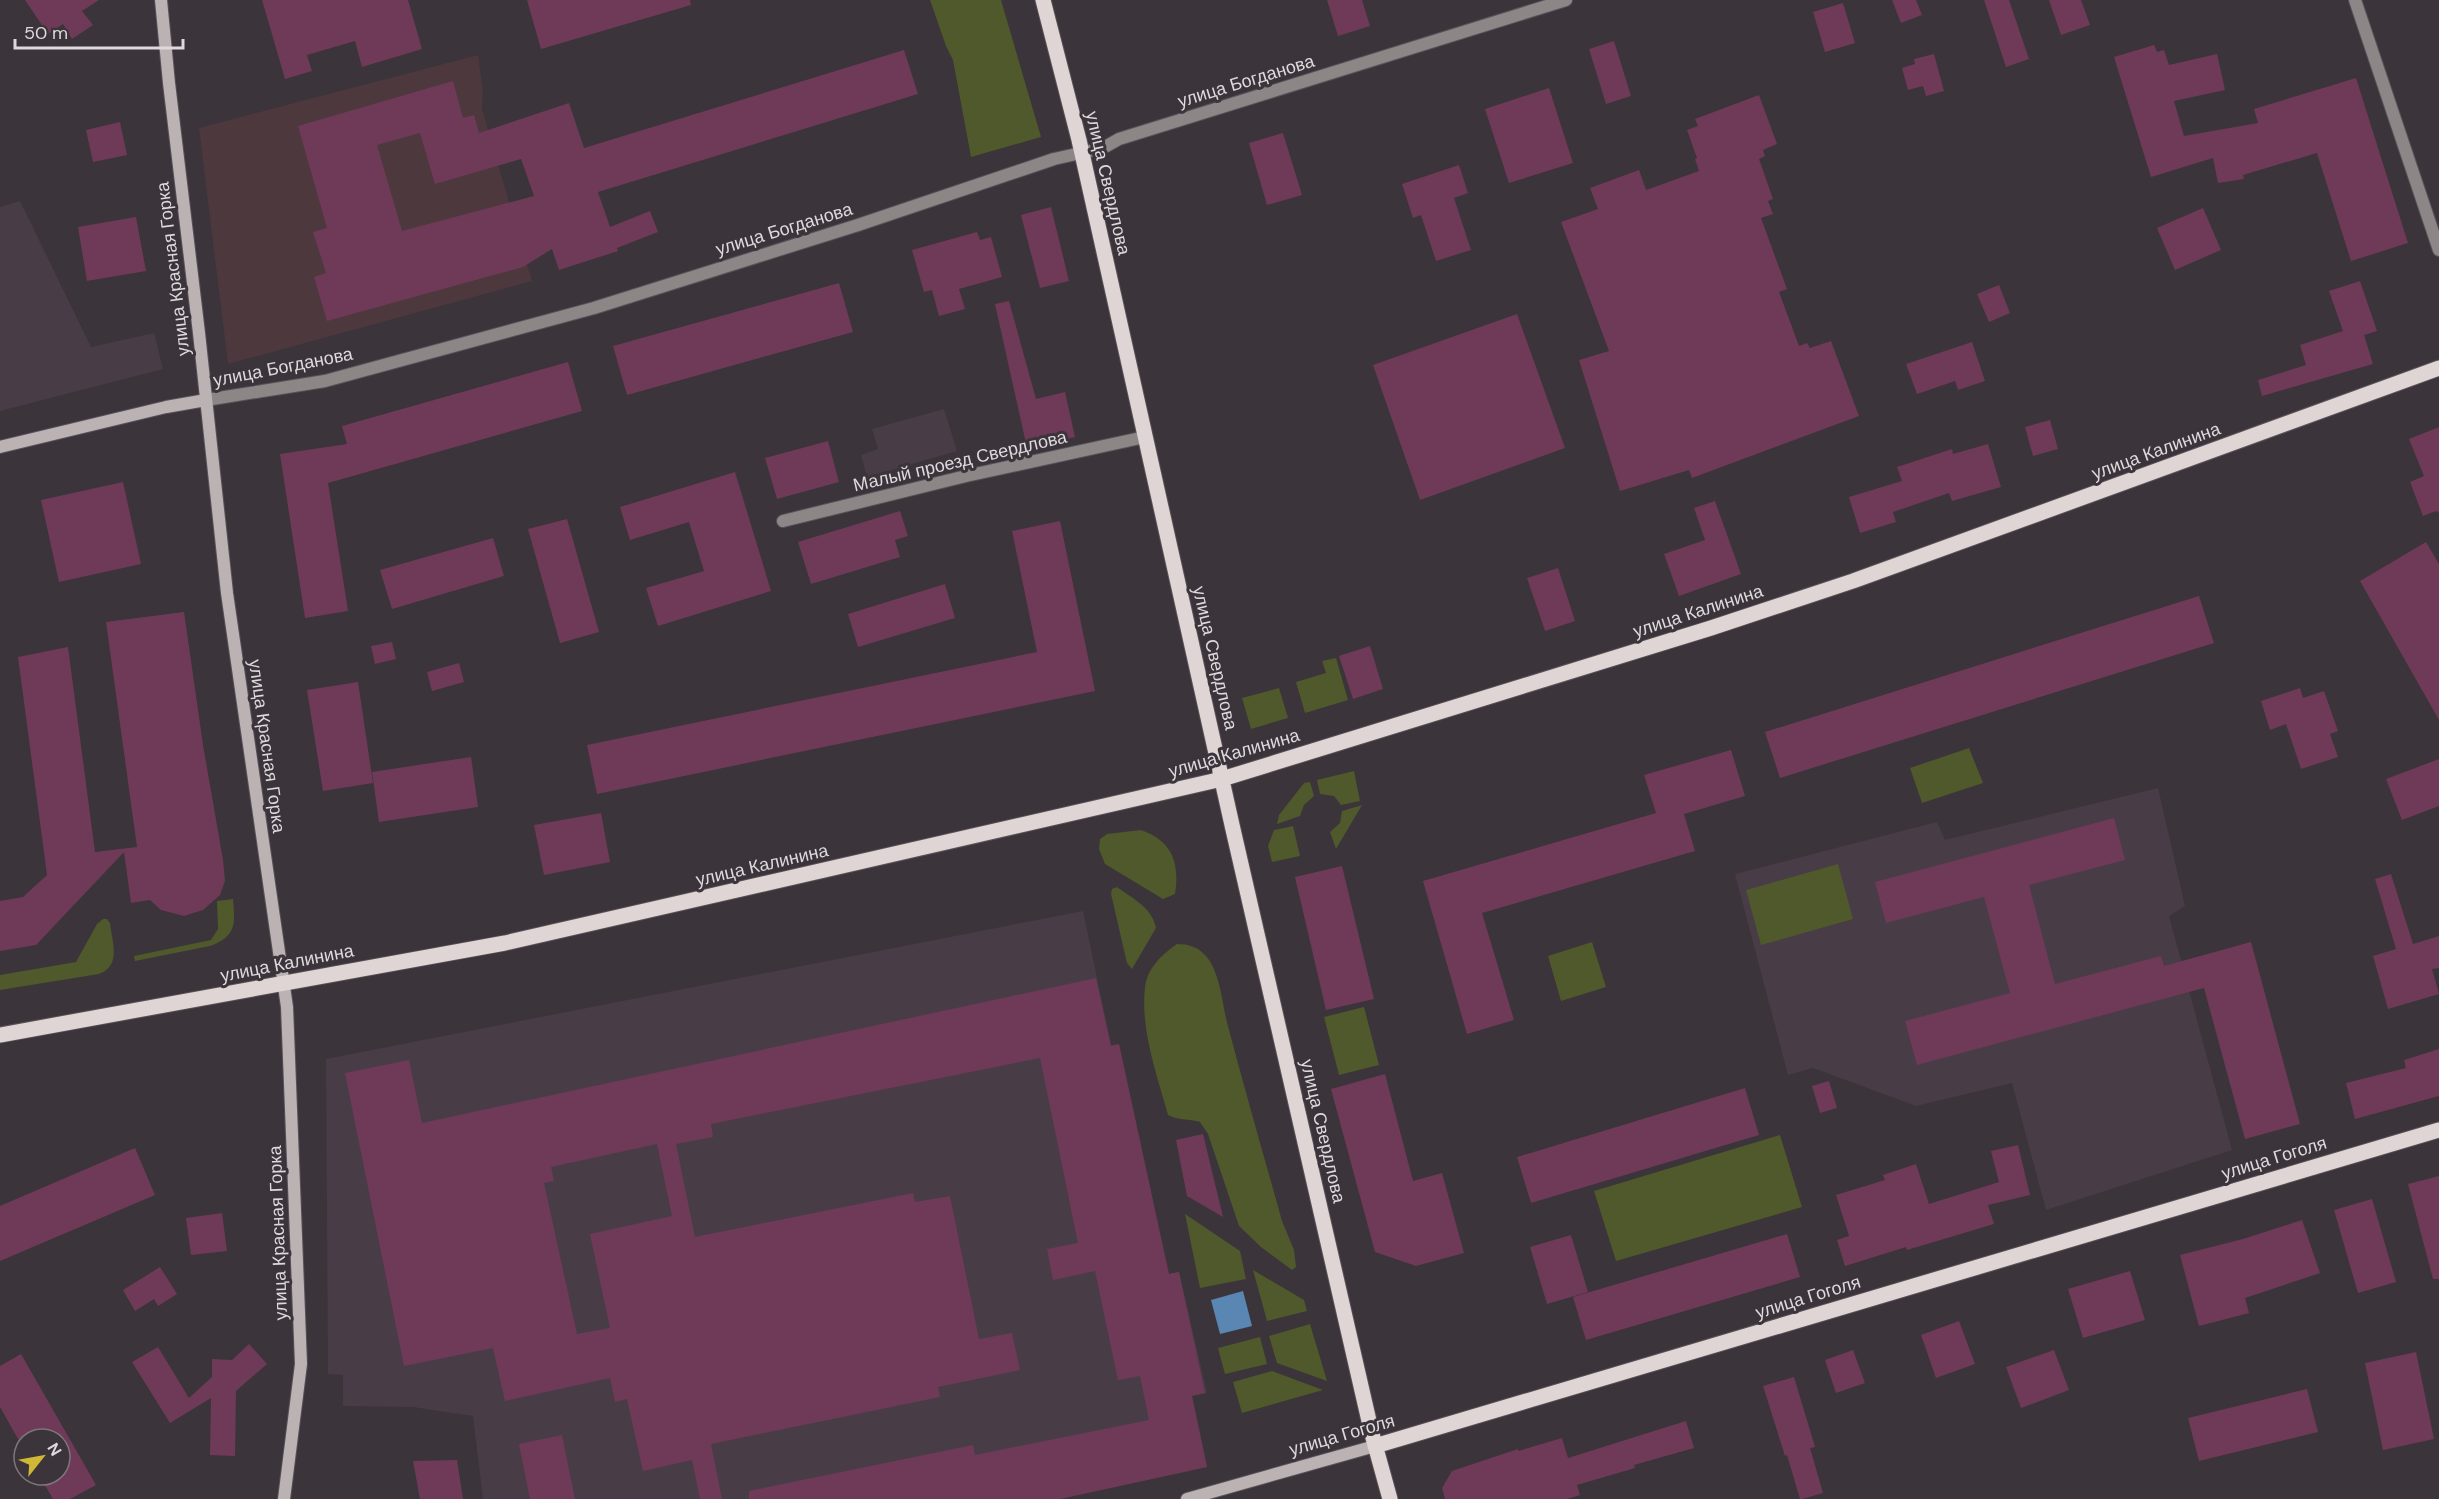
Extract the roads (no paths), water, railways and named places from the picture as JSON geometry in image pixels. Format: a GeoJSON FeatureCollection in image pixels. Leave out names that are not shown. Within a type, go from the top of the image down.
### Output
{"type":"FeatureCollection","features":[{"type":"Feature","properties":{"kind":"main road","name":"улица Красная Горка"},"geometry":{"type":"LineString","coordinates":[[161,0],[226,593],[284,984],[287,1018],[301,1364],[284,1499]]}},
{"type":"Feature","properties":{"kind":"main road","name":"улица Свердлова"},"geometry":{"type":"LineString","coordinates":[[1043,0],[1081,151],[1222,779],[1389,1499]]}},
{"type":"Feature","properties":{"kind":"main road","name":"улица Калинина"},"geometry":{"type":"LineString","coordinates":[[0,1035],[505,943],[1222,779],[1711,628],[1853,581],[2439,368]]}},
{"type":"Feature","properties":{"kind":"main road","name":"улица Богданова"},"geometry":{"type":"LineString","coordinates":[[0,447],[166,407],[206,400]]}},
{"type":"Feature","properties":{"kind":"main road","name":"улица Гоголя"},"geometry":{"type":"LineString","coordinates":[[1187,1499],[1375,1446],[2439,1130]]}},
{"type":"Feature","properties":{"kind":"street","name":"улица Богданова"},"geometry":{"type":"LineString","coordinates":[[206,400],[325,381],[594,308],[858,225],[1054,159],[1102,148],[1119,140],[1566,0]]}},
{"type":"Feature","properties":{"kind":"street"},"geometry":{"type":"LineString","coordinates":[[2355,0],[2439,250]]}},
{"type":"Feature","properties":{"kind":"street","name":"Малый проезд Свердлова"},"geometry":{"type":"LineString","coordinates":[[783,521],[966,476],[1145,437]]}},
{"type":"Feature","properties":{"kind":"water"},"geometry":{"type":"Polygon","coordinates":[[[1243,1291],[1252,1326],[1220,1334],[1211,1300],[1243,1291]]]}}]}
